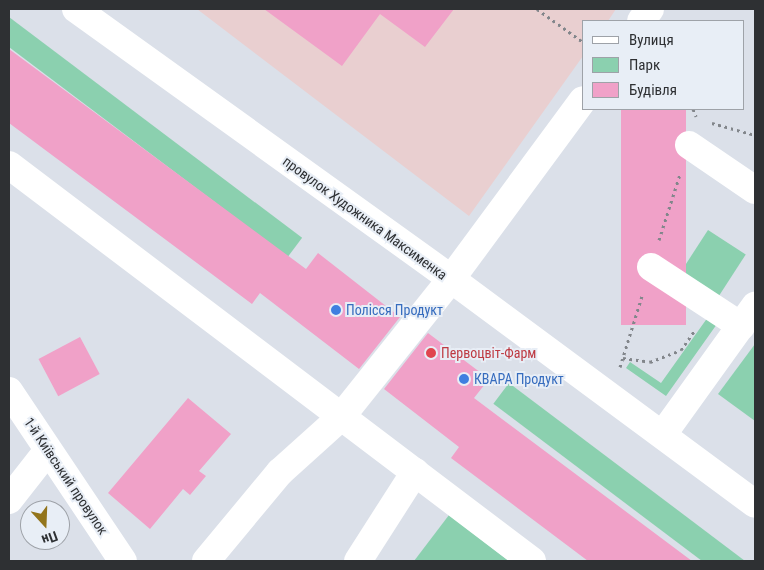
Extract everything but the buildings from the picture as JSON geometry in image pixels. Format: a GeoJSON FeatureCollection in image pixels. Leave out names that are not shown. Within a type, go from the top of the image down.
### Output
{"type":"FeatureCollection","features":[{"type":"Feature","properties":{"kind":"street","name":"провулок Художника Максименка"},"geometry":{"type":"LineString","coordinates":[[76,9],[452,279],[341,417],[280,472],[206,561]]}},
{"type":"Feature","properties":{"kind":"street"},"geometry":{"type":"LineString","coordinates":[[642,20],[650,9]]}},
{"type":"Feature","properties":{"kind":"street"},"geometry":{"type":"LineString","coordinates":[[582,101],[452,279],[755,504]]}},
{"type":"Feature","properties":{"kind":"street"},"geometry":{"type":"LineString","coordinates":[[689,145],[755,190]]}},
{"type":"Feature","properties":{"kind":"street"},"geometry":{"type":"LineString","coordinates":[[9,165],[532,561]]}},
{"type":"Feature","properties":{"kind":"street"},"geometry":{"type":"LineString","coordinates":[[651,267],[712,307],[748,316],[663,434]]}},
{"type":"Feature","properties":{"kind":"street","name":"1-й Київський провулок"},"geometry":{"type":"LineString","coordinates":[[9,391],[123,561]]}},
{"type":"Feature","properties":{"kind":"street"},"geometry":{"type":"LineString","coordinates":[[9,500],[48,450]]}},
{"type":"Feature","properties":{"kind":"street"},"geometry":{"type":"LineString","coordinates":[[358,561],[415,472]]}},
{"type":"Feature","properties":{"kind":"path"},"geometry":{"type":"LineString","coordinates":[[537,9],[582,41]]}},
{"type":"Feature","properties":{"kind":"path"},"geometry":{"type":"LineString","coordinates":[[706,121],[755,136]]}},
{"type":"Feature","properties":{"kind":"path"},"geometry":{"type":"LineString","coordinates":[[623,358],[650,362],[681,350],[712,307]]}},
{"type":"Feature","properties":{"kind":"path"},"geometry":{"type":"LineString","coordinates":[[631,332],[633,323]]}},
{"type":"Feature","properties":{"kind":"shaded area"},"geometry":{"type":"Polygon","coordinates":[[[197,9],[616,9],[609,20],[582,20],[582,57],[469,216],[197,9]]]}},
{"type":"Feature","properties":{"kind":"green space"},"geometry":{"type":"Polygon","coordinates":[[[9,17],[302,238],[288,257],[9,47],[9,17]]]}},
{"type":"Feature","properties":{"kind":"green space"},"geometry":{"type":"Polygon","coordinates":[[[708,230],[746,255],[716,301],[678,276],[708,230]]]}},
{"type":"Feature","properties":{"kind":"green space"},"geometry":{"type":"Polygon","coordinates":[[[708,317],[717,324],[666,396],[626,368],[630,362],[661,383],[708,317]]]}},
{"type":"Feature","properties":{"kind":"green space"},"geometry":{"type":"Polygon","coordinates":[[[755,344],[755,421],[718,394],[755,344]]]}},
{"type":"Feature","properties":{"kind":"green space"},"geometry":{"type":"Polygon","coordinates":[[[509,383],[745,561],[702,561],[493,404],[509,383]]]}},
{"type":"Feature","properties":{"kind":"green space"},"geometry":{"type":"Polygon","coordinates":[[[449,515],[509,561],[414,561],[449,515]]]}},
{"type":"Feature","properties":{"kind":"place","name":"Полісся Продукт"},"geometry":{"type":"Point","coordinates":[336,310]}},
{"type":"Feature","properties":{"kind":"place","name":"Первоцвіт-Фарм"},"geometry":{"type":"Point","coordinates":[431,353]}},
{"type":"Feature","properties":{"kind":"place","name":"КВАРА Продукт"},"geometry":{"type":"Point","coordinates":[464,379]}}]}
